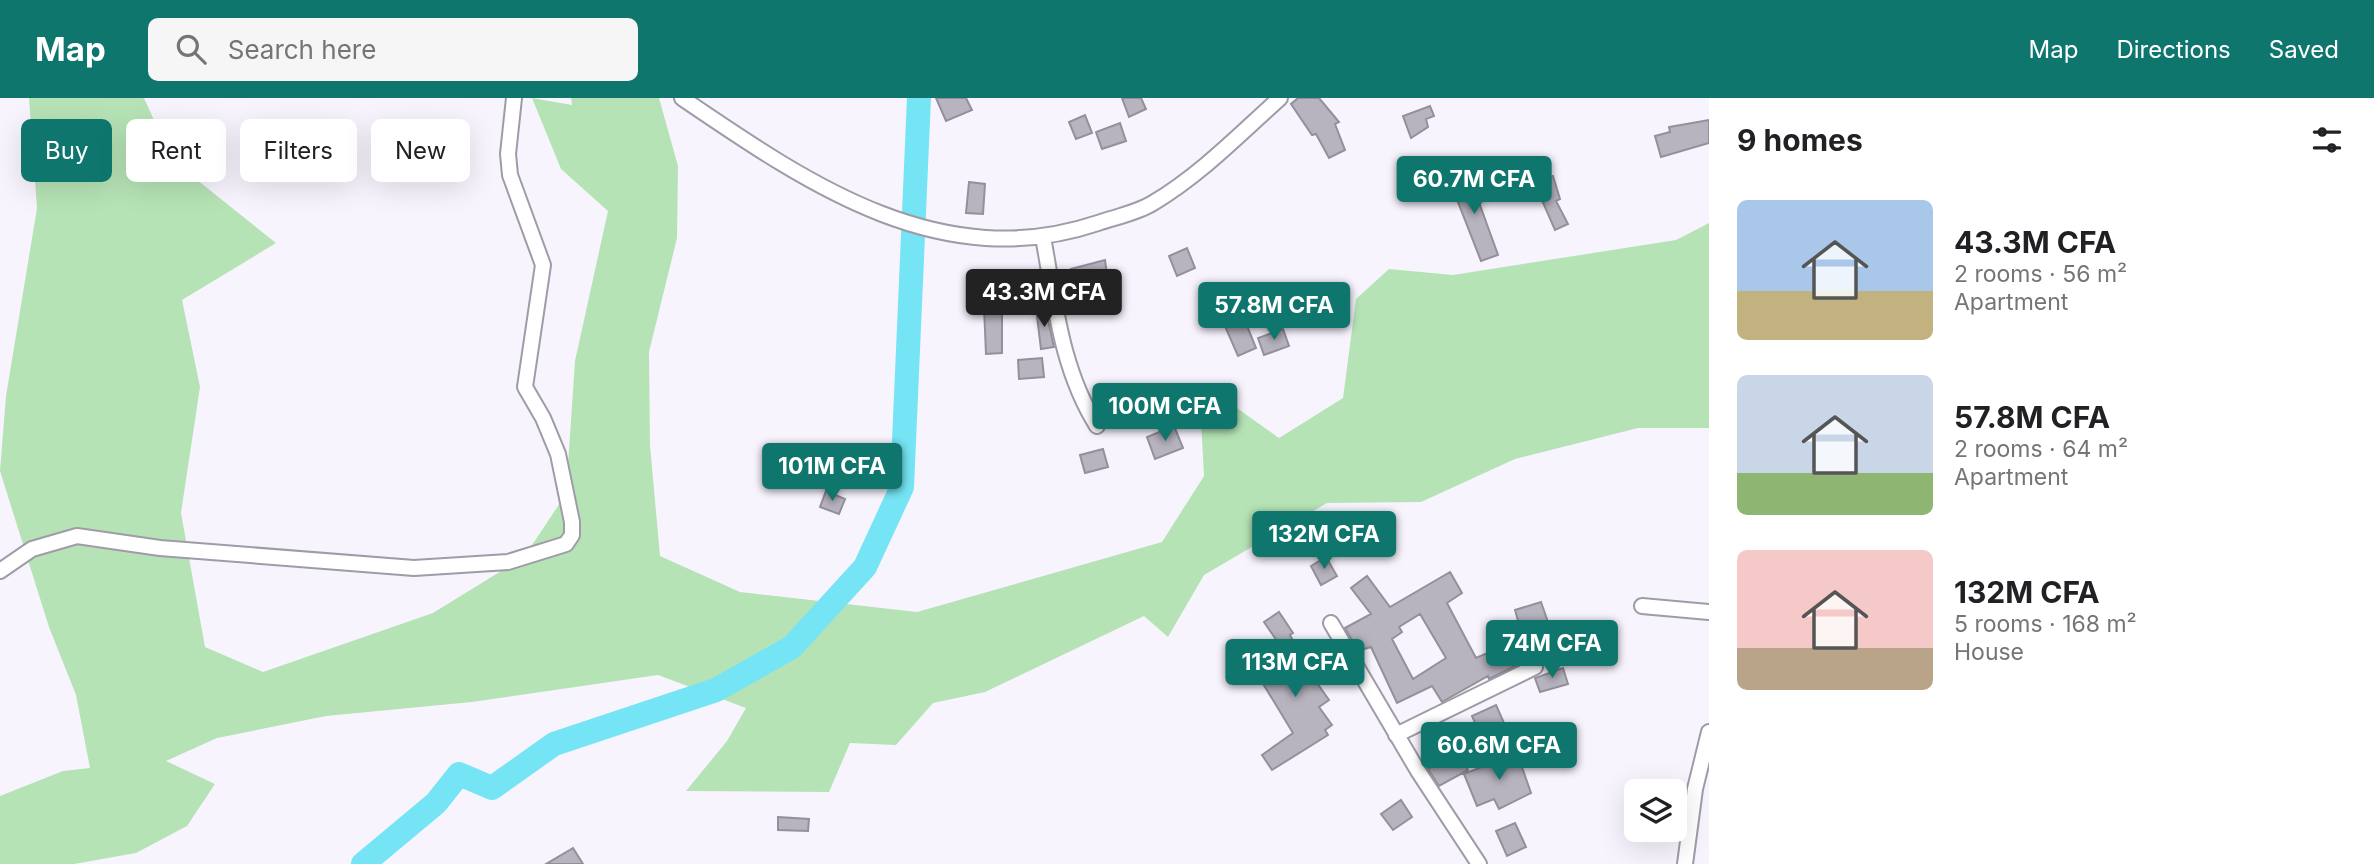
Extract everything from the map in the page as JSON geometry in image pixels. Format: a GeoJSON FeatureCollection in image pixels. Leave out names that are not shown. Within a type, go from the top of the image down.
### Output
{"type":"FeatureCollection","features":[{"type":"Feature","properties":{"kind":"street"},"geometry":{"type":"LineString","coordinates":[[0,571],[32,549],[77,536],[160,548],[414,568],[508,562],[566,544],[572,535],[572,522],[558,454],[543,418],[525,387],[543,265],[510,175],[508,154],[514,98]]}},
{"type":"Feature","properties":{"kind":"street"},"geometry":{"type":"LineString","coordinates":[[682,98],[759,150],[842,199],[891,218],[945,233],[1014,241],[1081,229],[1150,205],[1196,174],[1280,98]]}},
{"type":"Feature","properties":{"kind":"street"},"geometry":{"type":"LineString","coordinates":[[1043,237],[1071,376],[1080,399],[1097,426]]}},
{"type":"Feature","properties":{"kind":"street"},"geometry":{"type":"LineString","coordinates":[[1642,606],[1709,612]]}},
{"type":"Feature","properties":{"kind":"street"},"geometry":{"type":"LineString","coordinates":[[1331,623],[1396,735],[1479,864]]}},
{"type":"Feature","properties":{"kind":"street"},"geometry":{"type":"LineString","coordinates":[[1396,735],[1535,667]]}},
{"type":"Feature","properties":{"kind":"street"},"geometry":{"type":"LineString","coordinates":[[1685,864],[1695,789],[1709,732]]}},
{"type":"Feature","properties":{"kind":"green space"},"geometry":{"type":"Polygon","coordinates":[[[29,98],[144,98],[153,119],[126,119],[126,182],[200,182],[276,243],[182,300],[200,387],[181,513],[205,647],[263,672],[433,613],[524,557],[566,494],[575,361],[608,211],[561,169],[532,98],[572,105],[571,98],[659,98],[678,166],[677,238],[649,352],[650,445],[660,556],[740,592],[917,612],[1162,542],[1204,476],[1200,402],[1234,406],[1279,438],[1343,398],[1356,299],[1389,269],[1453,275],[1676,240],[1709,223],[1709,428],[1638,428],[1515,459],[1421,502],[1327,503],[1204,575],[1168,637],[1144,616],[985,692],[933,703],[896,745],[850,743],[829,792],[686,791],[727,741],[746,708],[658,675],[472,702],[326,716],[217,738],[166,761],[215,784],[187,826],[136,853],[74,864],[0,864],[0,796],[63,771],[90,768],[76,695],[49,627],[0,471],[6,396],[37,208],[35,182],[112,182],[112,119],[31,119],[29,98]]]}},
{"type":"Feature","properties":{"kind":"building"},"geometry":{"type":"Polygon","coordinates":[[[936,98],[966,98],[972,110],[946,121],[936,98]]]}},
{"type":"Feature","properties":{"kind":"building"},"geometry":{"type":"Polygon","coordinates":[[[1122,98],[1141,98],[1146,109],[1129,117],[1122,98]]]}},
{"type":"Feature","properties":{"kind":"building"},"geometry":{"type":"Polygon","coordinates":[[[1298,98],[1319,98],[1339,122],[1335,124],[1345,150],[1329,158],[1316,134],[1312,135],[1291,104],[1298,98]]]}},
{"type":"Feature","properties":{"kind":"building"},"geometry":{"type":"Polygon","coordinates":[[[1430,106],[1434,116],[1426,119],[1428,127],[1411,138],[1403,116],[1430,106]]]}},
{"type":"Feature","properties":{"kind":"building"},"geometry":{"type":"Polygon","coordinates":[[[1085,115],[1092,133],[1076,139],[1069,122],[1085,115]]]}},
{"type":"Feature","properties":{"kind":"building"},"geometry":{"type":"Polygon","coordinates":[[[1709,120],[1709,143],[1661,157],[1655,136],[1670,132],[1669,127],[1709,120]]]}},
{"type":"Feature","properties":{"kind":"building"},"geometry":{"type":"Polygon","coordinates":[[[1120,123],[1126,141],[1102,149],[1096,132],[1120,123]]]}},
{"type":"Feature","properties":{"kind":"building"},"geometry":{"type":"Polygon","coordinates":[[[1468,172],[1498,255],[1481,261],[1449,179],[1468,172]]]}},
{"type":"Feature","properties":{"kind":"building"},"geometry":{"type":"Polygon","coordinates":[[[1553,176],[1560,199],[1556,201],[1568,224],[1555,230],[1534,182],[1553,176]]]}},
{"type":"Feature","properties":{"kind":"building"},"geometry":{"type":"Polygon","coordinates":[[[969,182],[985,184],[983,214],[966,213],[969,182]]]}},
{"type":"Feature","properties":{"kind":"building"},"geometry":{"type":"Polygon","coordinates":[[[1187,248],[1195,268],[1177,276],[1169,256],[1187,248]]]}},
{"type":"Feature","properties":{"kind":"building"},"geometry":{"type":"Polygon","coordinates":[[[1105,260],[1108,282],[1076,290],[1071,269],[1105,260]]]}},
{"type":"Feature","properties":{"kind":"building"},"geometry":{"type":"Polygon","coordinates":[[[1298,301],[1304,321],[1290,326],[1283,306],[1298,301]]]}},
{"type":"Feature","properties":{"kind":"building"},"geometry":{"type":"Polygon","coordinates":[[[984,307],[1002,307],[1002,353],[986,354],[984,307]]]}},
{"type":"Feature","properties":{"kind":"building"},"geometry":{"type":"Polygon","coordinates":[[[1045,307],[1054,347],[1041,349],[1036,308],[1045,307]]]}},
{"type":"Feature","properties":{"kind":"building"},"geometry":{"type":"Polygon","coordinates":[[[1243,316],[1256,348],[1238,356],[1224,324],[1243,316]]]}},
{"type":"Feature","properties":{"kind":"building"},"geometry":{"type":"Polygon","coordinates":[[[1283,329],[1289,346],[1264,355],[1258,338],[1283,329]]]}},
{"type":"Feature","properties":{"kind":"building"},"geometry":{"type":"Polygon","coordinates":[[[1042,358],[1044,377],[1019,379],[1018,360],[1042,358]]]}},
{"type":"Feature","properties":{"kind":"building"},"geometry":{"type":"Polygon","coordinates":[[[1174,426],[1183,448],[1155,459],[1147,437],[1174,426]]]}},
{"type":"Feature","properties":{"kind":"building"},"geometry":{"type":"Polygon","coordinates":[[[1103,449],[1108,467],[1085,473],[1080,455],[1103,449]]]}},
{"type":"Feature","properties":{"kind":"building"},"geometry":{"type":"Polygon","coordinates":[[[826,491],[845,499],[839,514],[820,507],[826,491]]]}},
{"type":"Feature","properties":{"kind":"building"},"geometry":{"type":"Polygon","coordinates":[[[1326,557],[1337,576],[1321,585],[1311,566],[1326,557]]]}},
{"type":"Feature","properties":{"kind":"building"},"geometry":{"type":"Polygon","coordinates":[[[1450,572],[1462,593],[1447,603],[1476,658],[1504,646],[1515,666],[1489,679],[1488,676],[1442,702],[1432,686],[1397,703],[1371,647],[1358,651],[1345,628],[1371,614],[1351,588],[1367,576],[1390,607],[1450,572]],[[1420,614],[1399,627],[1402,632],[1392,639],[1413,679],[1446,658],[1420,614]]]}},
{"type":"Feature","properties":{"kind":"building"},"geometry":{"type":"Polygon","coordinates":[[[1541,602],[1548,622],[1521,631],[1515,610],[1541,602]]]}},
{"type":"Feature","properties":{"kind":"building"},"geometry":{"type":"Polygon","coordinates":[[[1279,612],[1293,633],[1290,635],[1310,673],[1329,700],[1319,707],[1332,725],[1325,730],[1328,735],[1272,770],[1262,755],[1293,733],[1262,682],[1288,667],[1286,663],[1290,660],[1264,622],[1279,612]]]}},
{"type":"Feature","properties":{"kind":"building"},"geometry":{"type":"Polygon","coordinates":[[[1563,668],[1568,684],[1540,692],[1535,678],[1563,668]]]}},
{"type":"Feature","properties":{"kind":"building"},"geometry":{"type":"Polygon","coordinates":[[[1496,705],[1504,723],[1480,734],[1472,716],[1496,705]]]}},
{"type":"Feature","properties":{"kind":"building"},"geometry":{"type":"Polygon","coordinates":[[[1459,753],[1468,770],[1439,786],[1428,769],[1459,753]]]}},
{"type":"Feature","properties":{"kind":"building"},"geometry":{"type":"Polygon","coordinates":[[[1517,753],[1531,793],[1499,809],[1494,799],[1477,806],[1464,774],[1517,753]]]}},
{"type":"Feature","properties":{"kind":"building"},"geometry":{"type":"Polygon","coordinates":[[[1401,800],[1412,817],[1393,830],[1381,814],[1401,800]]]}},
{"type":"Feature","properties":{"kind":"building"},"geometry":{"type":"Polygon","coordinates":[[[778,817],[809,819],[808,831],[778,830],[778,817]]]}},
{"type":"Feature","properties":{"kind":"building"},"geometry":{"type":"Polygon","coordinates":[[[1515,823],[1526,847],[1507,856],[1496,831],[1515,823]]]}},
{"type":"Feature","properties":{"kind":"building"},"geometry":{"type":"Polygon","coordinates":[[[573,848],[583,864],[546,864],[573,848]]]}},
{"type":"Feature","properties":{"kind":"waterway"},"geometry":{"type":"LineString","coordinates":[[363,864],[436,803],[459,774],[492,788],[554,744],[716,690],[792,647],[865,567],[902,487],[919,98]]}}]}
